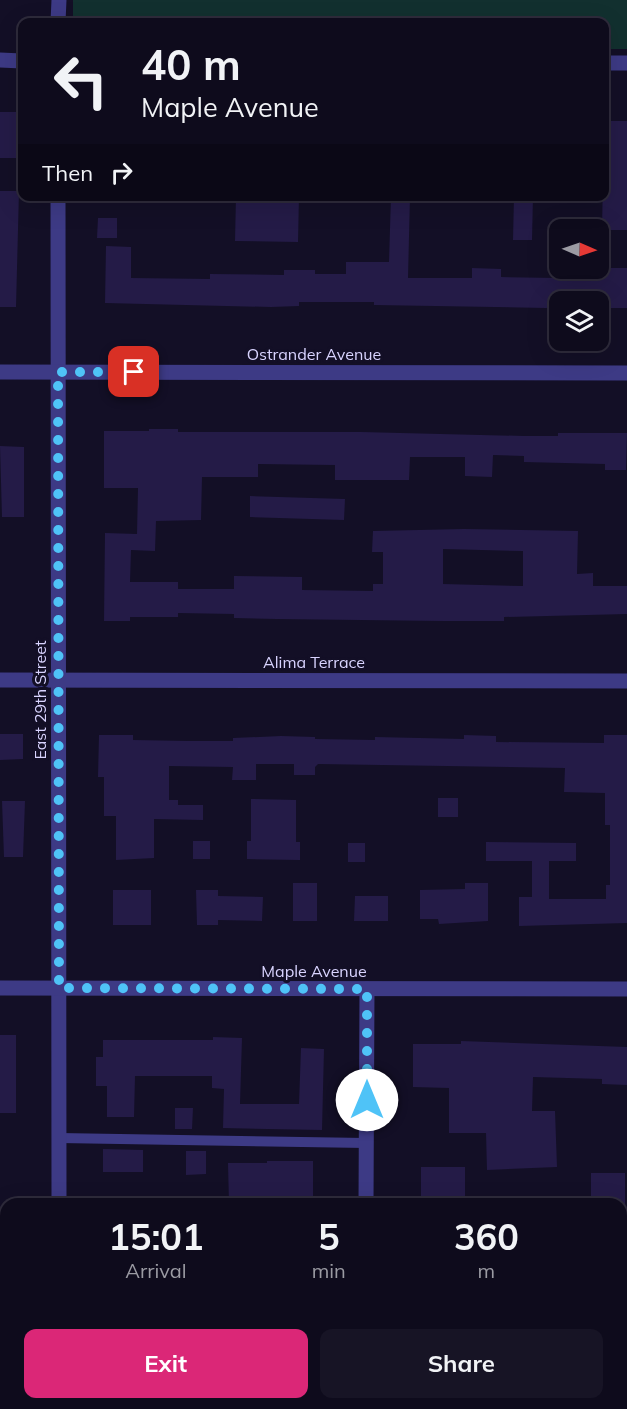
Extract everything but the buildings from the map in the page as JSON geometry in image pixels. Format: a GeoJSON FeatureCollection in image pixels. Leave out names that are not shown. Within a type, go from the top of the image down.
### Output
{"type":"FeatureCollection","features":[{"type":"Feature","properties":{"kind":"street"},"geometry":{"type":"LineString","coordinates":[[58,0],[58,18]]}},
{"type":"Feature","properties":{"kind":"street"},"geometry":{"type":"LineString","coordinates":[[0,60],[18,61]]}},
{"type":"Feature","properties":{"kind":"street"},"geometry":{"type":"LineString","coordinates":[[609,63],[627,63]]}},
{"type":"Feature","properties":{"kind":"street","name":"East 29th Street"},"geometry":{"type":"LineString","coordinates":[[58,201],[59,1198]]}},
{"type":"Feature","properties":{"kind":"street","name":"Ostrander Avenue"},"geometry":{"type":"LineString","coordinates":[[0,372],[627,373]]}},
{"type":"Feature","properties":{"kind":"street","name":"Alima Terrace"},"geometry":{"type":"LineString","coordinates":[[0,680],[627,681]]}},
{"type":"Feature","properties":{"kind":"street","name":"Maple Avenue"},"geometry":{"type":"LineString","coordinates":[[0,988],[627,989]]}},
{"type":"Feature","properties":{"kind":"street"},"geometry":{"type":"LineString","coordinates":[[366,1198],[367,989]]}},
{"type":"Feature","properties":{"kind":"lane"},"geometry":{"type":"LineString","coordinates":[[59,1138],[366,1143]]}},
{"type":"Feature","properties":{"kind":"green space"},"geometry":{"type":"Polygon","coordinates":[[[73,0],[627,0],[627,49],[609,49],[609,18],[73,18],[73,0]]]}},
{"type":"Feature","properties":{"kind":"route"},"geometry":{"type":"LineString","coordinates":[[134,372],[58,372],[59,988],[367,989],[367,1100]]}}]}
